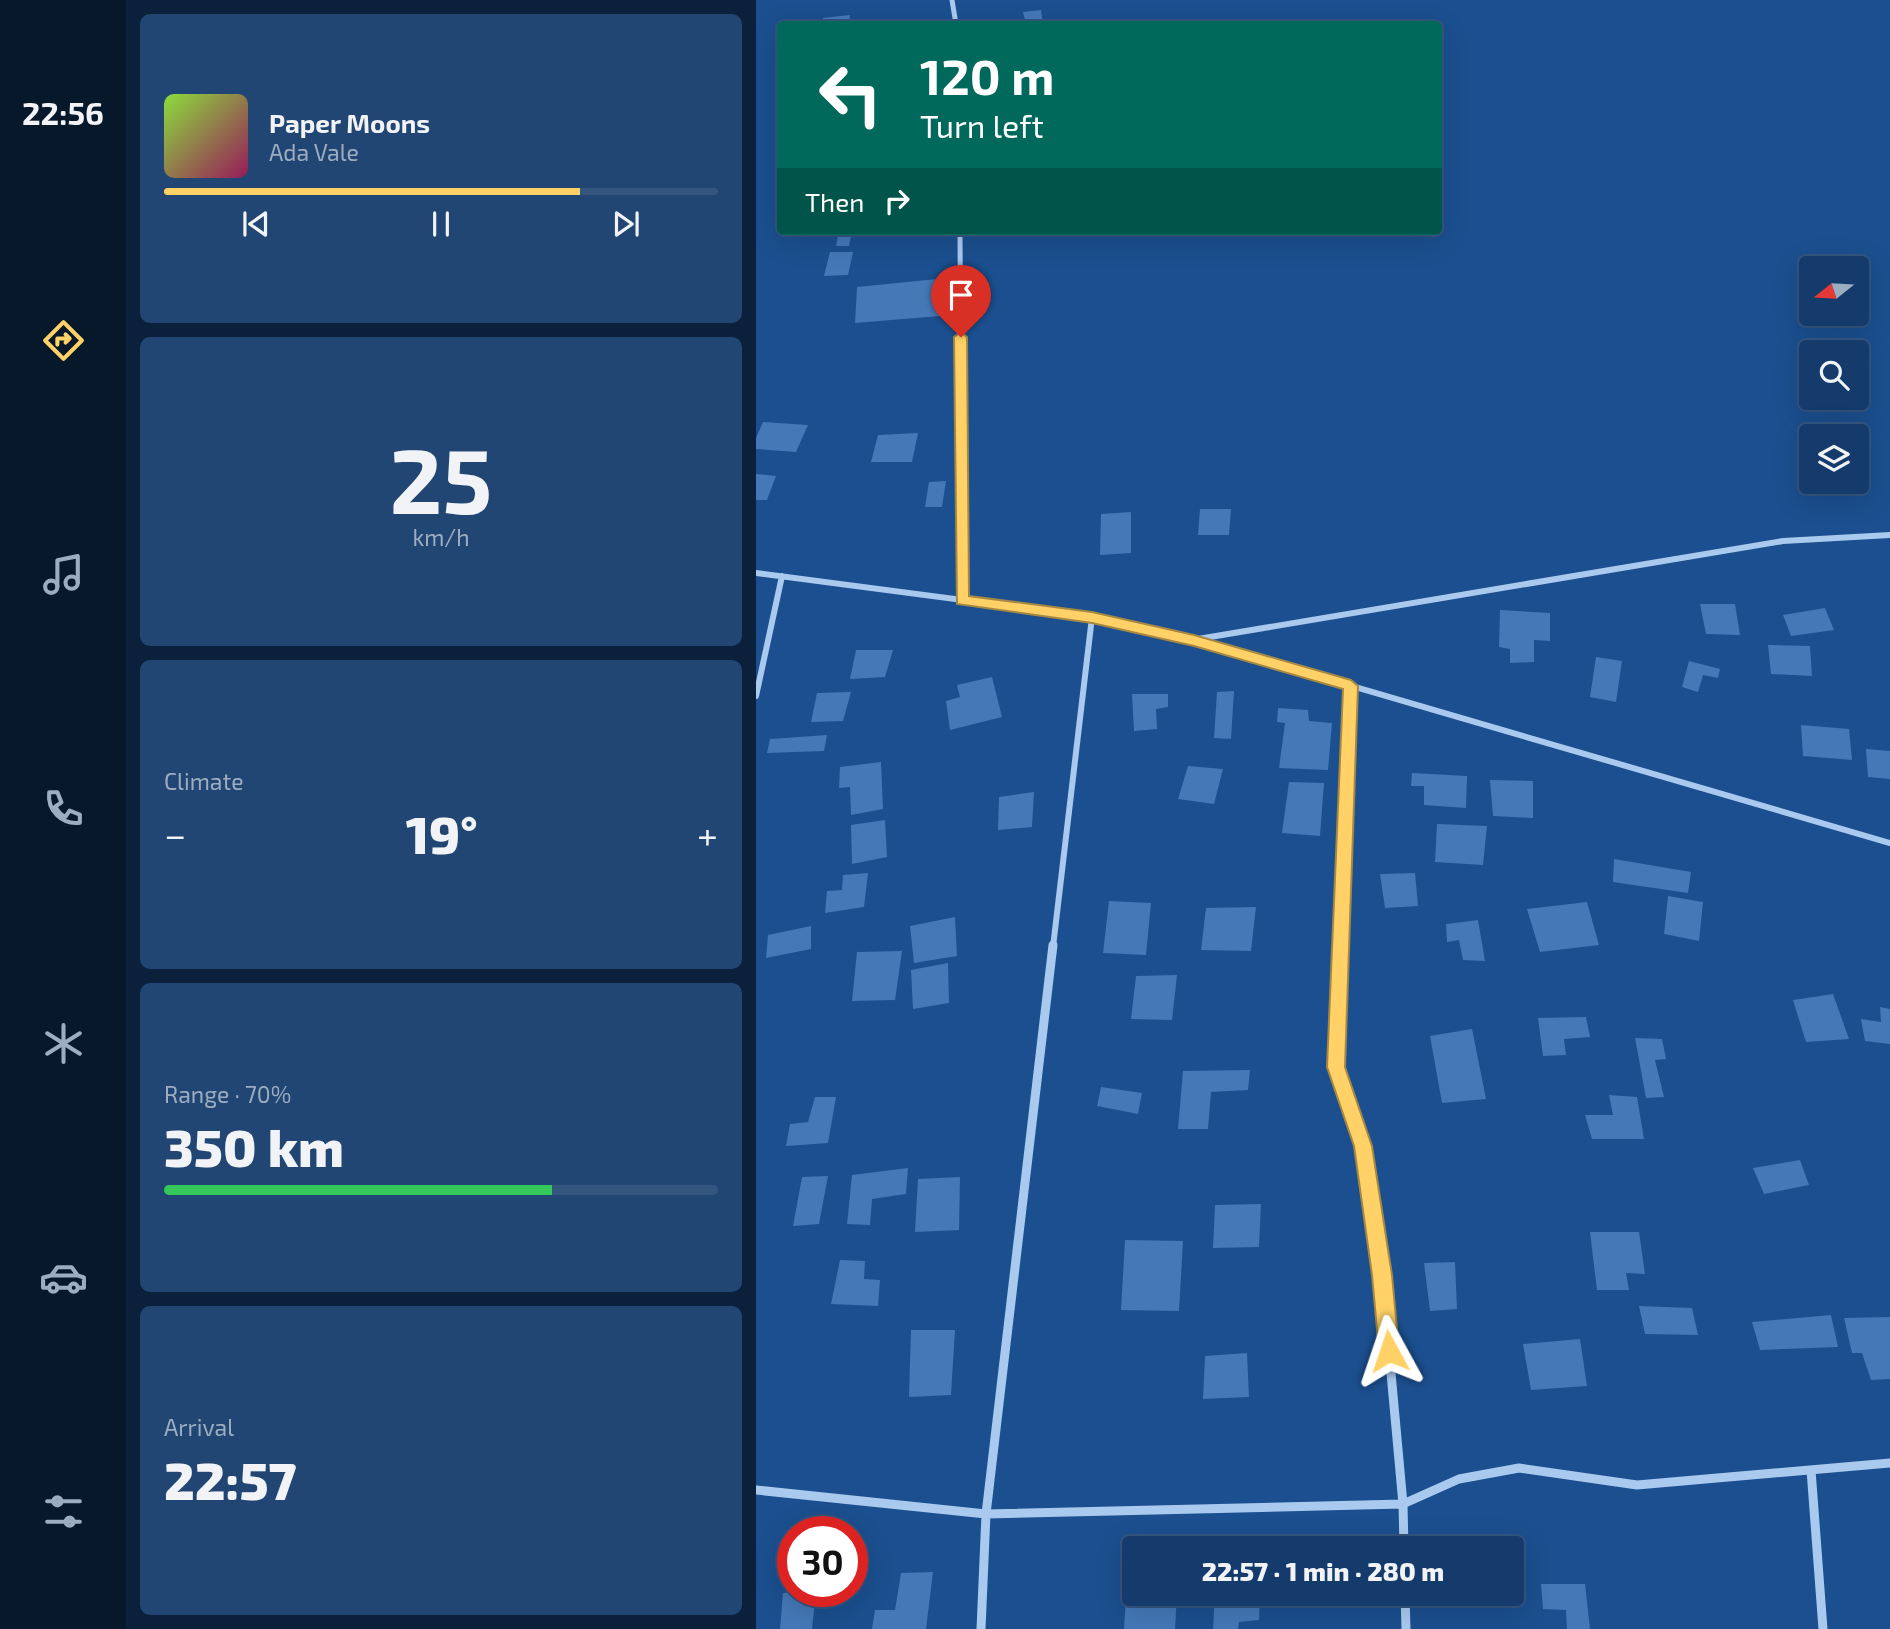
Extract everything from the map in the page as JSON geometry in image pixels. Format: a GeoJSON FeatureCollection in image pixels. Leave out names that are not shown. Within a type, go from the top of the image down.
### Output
{"type":"FeatureCollection","features":[{"type":"Feature","properties":{"kind":"street"},"geometry":{"type":"LineString","coordinates":[[952,0],[956,21]]}},
{"type":"Feature","properties":{"kind":"street"},"geometry":{"type":"LineString","coordinates":[[960,235],[962,600]]}},
{"type":"Feature","properties":{"kind":"street"},"geometry":{"type":"LineString","coordinates":[[1194,640],[1783,541],[1890,536]]}},
{"type":"Feature","properties":{"kind":"street"},"geometry":{"type":"LineString","coordinates":[[756,573],[1092,617],[1194,640],[1890,843]]}},
{"type":"Feature","properties":{"kind":"street"},"geometry":{"type":"LineString","coordinates":[[756,696],[782,576]]}},
{"type":"Feature","properties":{"kind":"street"},"geometry":{"type":"LineString","coordinates":[[981,1629],[986,1514],[1092,617]]}},
{"type":"Feature","properties":{"kind":"street"},"geometry":{"type":"LineString","coordinates":[[1351,686],[1336,1067],[1363,1146],[1382,1275],[1404,1536]]}},
{"type":"Feature","properties":{"kind":"street"},"geometry":{"type":"LineString","coordinates":[[756,1490],[986,1514],[1403,1504],[1459,1479],[1519,1468],[1637,1485],[1890,1463]]}},
{"type":"Feature","properties":{"kind":"street"},"geometry":{"type":"LineString","coordinates":[[1811,1470],[1823,1629]]}},
{"type":"Feature","properties":{"kind":"street"},"geometry":{"type":"LineString","coordinates":[[1405,1606],[1406,1629]]}},
{"type":"Feature","properties":{"kind":"building"},"geometry":{"type":"Polygon","coordinates":[[[1041,10],[1043,21],[1025,21],[1023,12],[1041,10]]]}},
{"type":"Feature","properties":{"kind":"building"},"geometry":{"type":"Polygon","coordinates":[[[850,15],[849,21],[823,21],[823,18],[850,15]]]}},
{"type":"Feature","properties":{"kind":"building"},"geometry":{"type":"Polygon","coordinates":[[[838,235],[851,235],[849,246],[836,246],[838,235]]]}},
{"type":"Feature","properties":{"kind":"building"},"geometry":{"type":"Polygon","coordinates":[[[830,252],[853,252],[848,275],[824,276],[830,252]]]}},
{"type":"Feature","properties":{"kind":"building"},"geometry":{"type":"Polygon","coordinates":[[[937,279],[940,316],[855,323],[857,287],[937,279]]]}},
{"type":"Feature","properties":{"kind":"building"},"geometry":{"type":"Polygon","coordinates":[[[763,422],[808,425],[796,452],[756,449],[756,438],[763,422]]]}},
{"type":"Feature","properties":{"kind":"building"},"geometry":{"type":"Polygon","coordinates":[[[918,433],[912,462],[871,462],[878,435],[918,433]]]}},
{"type":"Feature","properties":{"kind":"building"},"geometry":{"type":"Polygon","coordinates":[[[756,474],[776,476],[767,500],[756,500],[756,474]]]}},
{"type":"Feature","properties":{"kind":"building"},"geometry":{"type":"Polygon","coordinates":[[[946,481],[942,507],[925,507],[929,482],[946,481]]]}},
{"type":"Feature","properties":{"kind":"building"},"geometry":{"type":"Polygon","coordinates":[[[1200,509],[1231,509],[1229,535],[1198,535],[1200,509]]]}},
{"type":"Feature","properties":{"kind":"building"},"geometry":{"type":"Polygon","coordinates":[[[1131,512],[1131,553],[1100,555],[1101,514],[1131,512]]]}},
{"type":"Feature","properties":{"kind":"building"},"geometry":{"type":"Polygon","coordinates":[[[1700,604],[1735,604],[1740,635],[1706,634],[1700,604]]]}},
{"type":"Feature","properties":{"kind":"building"},"geometry":{"type":"Polygon","coordinates":[[[1825,608],[1834,630],[1791,636],[1783,615],[1825,608]]]}},
{"type":"Feature","properties":{"kind":"building"},"geometry":{"type":"Polygon","coordinates":[[[1500,610],[1550,613],[1550,641],[1534,640],[1534,662],[1510,663],[1510,649],[1499,647],[1500,610]]]}},
{"type":"Feature","properties":{"kind":"building"},"geometry":{"type":"Polygon","coordinates":[[[1768,645],[1810,646],[1812,676],[1771,674],[1768,645]]]}},
{"type":"Feature","properties":{"kind":"building"},"geometry":{"type":"Polygon","coordinates":[[[856,650],[893,650],[885,677],[850,679],[856,650]]]}},
{"type":"Feature","properties":{"kind":"building"},"geometry":{"type":"Polygon","coordinates":[[[1596,657],[1622,661],[1616,702],[1590,697],[1596,657]]]}},
{"type":"Feature","properties":{"kind":"building"},"geometry":{"type":"Polygon","coordinates":[[[1689,661],[1720,669],[1718,678],[1703,675],[1698,692],[1682,687],[1689,661]]]}},
{"type":"Feature","properties":{"kind":"building"},"geometry":{"type":"Polygon","coordinates":[[[992,677],[1002,717],[950,730],[946,701],[960,697],[957,685],[992,677]]]}},
{"type":"Feature","properties":{"kind":"building"},"geometry":{"type":"Polygon","coordinates":[[[1234,691],[1231,739],[1214,738],[1217,692],[1234,691]]]}},
{"type":"Feature","properties":{"kind":"building"},"geometry":{"type":"Polygon","coordinates":[[[851,692],[843,721],[811,722],[817,693],[851,692]]]}},
{"type":"Feature","properties":{"kind":"building"},"geometry":{"type":"Polygon","coordinates":[[[1132,694],[1168,694],[1168,707],[1156,709],[1157,729],[1134,731],[1132,694]]]}},
{"type":"Feature","properties":{"kind":"building"},"geometry":{"type":"Polygon","coordinates":[[[1278,708],[1308,710],[1309,721],[1332,723],[1328,770],[1279,768],[1285,723],[1277,722],[1278,708]]]}},
{"type":"Feature","properties":{"kind":"building"},"geometry":{"type":"Polygon","coordinates":[[[1801,725],[1849,729],[1852,760],[1803,756],[1801,725]]]}},
{"type":"Feature","properties":{"kind":"building"},"geometry":{"type":"Polygon","coordinates":[[[827,735],[824,751],[767,753],[770,739],[827,735]]]}},
{"type":"Feature","properties":{"kind":"building"},"geometry":{"type":"Polygon","coordinates":[[[1866,749],[1890,751],[1890,779],[1868,777],[1866,749]]]}},
{"type":"Feature","properties":{"kind":"building"},"geometry":{"type":"Polygon","coordinates":[[[881,762],[883,809],[851,815],[850,787],[839,788],[840,767],[881,762]]]}},
{"type":"Feature","properties":{"kind":"building"},"geometry":{"type":"Polygon","coordinates":[[[1188,766],[1223,769],[1214,804],[1178,799],[1188,766]]]}},
{"type":"Feature","properties":{"kind":"building"},"geometry":{"type":"Polygon","coordinates":[[[1412,773],[1467,776],[1466,808],[1424,805],[1424,786],[1411,786],[1412,773]]]}},
{"type":"Feature","properties":{"kind":"building"},"geometry":{"type":"Polygon","coordinates":[[[1490,780],[1533,781],[1533,818],[1493,816],[1490,780]]]}},
{"type":"Feature","properties":{"kind":"building"},"geometry":{"type":"Polygon","coordinates":[[[1289,782],[1324,783],[1320,836],[1282,833],[1289,782]]]}},
{"type":"Feature","properties":{"kind":"building"},"geometry":{"type":"Polygon","coordinates":[[[1034,792],[1032,827],[998,830],[999,797],[1034,792]]]}},
{"type":"Feature","properties":{"kind":"building"},"geometry":{"type":"Polygon","coordinates":[[[885,820],[887,857],[852,864],[851,825],[885,820]]]}},
{"type":"Feature","properties":{"kind":"building"},"geometry":{"type":"Polygon","coordinates":[[[1437,824],[1487,826],[1483,865],[1435,862],[1437,824]]]}},
{"type":"Feature","properties":{"kind":"building"},"geometry":{"type":"Polygon","coordinates":[[[1614,859],[1691,872],[1688,893],[1613,882],[1614,859]]]}},
{"type":"Feature","properties":{"kind":"building"},"geometry":{"type":"Polygon","coordinates":[[[868,873],[864,907],[825,913],[827,891],[842,890],[843,875],[868,873]]]}},
{"type":"Feature","properties":{"kind":"building"},"geometry":{"type":"Polygon","coordinates":[[[1415,873],[1418,906],[1385,908],[1380,874],[1415,873]]]}},
{"type":"Feature","properties":{"kind":"building"},"geometry":{"type":"Polygon","coordinates":[[[1668,896],[1703,902],[1699,941],[1664,934],[1668,896]]]}},
{"type":"Feature","properties":{"kind":"building"},"geometry":{"type":"Polygon","coordinates":[[[1109,901],[1151,903],[1146,955],[1103,953],[1109,901]]]}},
{"type":"Feature","properties":{"kind":"building"},"geometry":{"type":"Polygon","coordinates":[[[1587,902],[1599,945],[1540,952],[1527,909],[1587,902]]]}},
{"type":"Feature","properties":{"kind":"building"},"geometry":{"type":"Polygon","coordinates":[[[1256,907],[1251,951],[1201,950],[1206,908],[1256,907]]]}},
{"type":"Feature","properties":{"kind":"building"},"geometry":{"type":"Polygon","coordinates":[[[955,917],[957,956],[914,963],[910,926],[955,917]]]}},
{"type":"Feature","properties":{"kind":"building"},"geometry":{"type":"Polygon","coordinates":[[[1478,920],[1485,961],[1463,960],[1459,940],[1447,942],[1446,924],[1478,920]]]}},
{"type":"Feature","properties":{"kind":"building"},"geometry":{"type":"Polygon","coordinates":[[[811,926],[811,949],[766,958],[768,935],[811,926]]]}},
{"type":"Feature","properties":{"kind":"building"},"geometry":{"type":"Polygon","coordinates":[[[902,951],[895,1000],[852,1001],[857,952],[902,951]]]}},
{"type":"Feature","properties":{"kind":"building"},"geometry":{"type":"Polygon","coordinates":[[[948,963],[949,1003],[913,1009],[911,970],[948,963]]]}},
{"type":"Feature","properties":{"kind":"building"},"geometry":{"type":"Polygon","coordinates":[[[1177,975],[1172,1020],[1131,1019],[1136,976],[1177,975]]]}},
{"type":"Feature","properties":{"kind":"building"},"geometry":{"type":"Polygon","coordinates":[[[1833,994],[1849,1039],[1806,1042],[1793,1000],[1833,994]]]}},
{"type":"Feature","properties":{"kind":"building"},"geometry":{"type":"Polygon","coordinates":[[[1880,1007],[1890,1009],[1890,1044],[1865,1041],[1861,1019],[1881,1022],[1880,1007]]]}},
{"type":"Feature","properties":{"kind":"building"},"geometry":{"type":"Polygon","coordinates":[[[1586,1017],[1590,1037],[1564,1039],[1566,1055],[1543,1056],[1538,1018],[1586,1017]]]}},
{"type":"Feature","properties":{"kind":"building"},"geometry":{"type":"Polygon","coordinates":[[[1472,1029],[1486,1099],[1442,1103],[1430,1036],[1472,1029]]]}},
{"type":"Feature","properties":{"kind":"building"},"geometry":{"type":"Polygon","coordinates":[[[1635,1038],[1662,1039],[1666,1059],[1655,1060],[1664,1097],[1646,1098],[1635,1038]]]}},
{"type":"Feature","properties":{"kind":"building"},"geometry":{"type":"Polygon","coordinates":[[[1250,1070],[1248,1090],[1211,1092],[1208,1129],[1178,1129],[1183,1071],[1250,1070]]]}},
{"type":"Feature","properties":{"kind":"building"},"geometry":{"type":"Polygon","coordinates":[[[1101,1087],[1142,1093],[1138,1114],[1097,1106],[1101,1087]]]}},
{"type":"Feature","properties":{"kind":"building"},"geometry":{"type":"Polygon","coordinates":[[[1609,1095],[1637,1097],[1644,1139],[1592,1139],[1585,1115],[1613,1115],[1609,1095]]]}},
{"type":"Feature","properties":{"kind":"building"},"geometry":{"type":"Polygon","coordinates":[[[815,1097],[836,1097],[828,1143],[786,1146],[790,1124],[808,1122],[815,1097]]]}},
{"type":"Feature","properties":{"kind":"building"},"geometry":{"type":"Polygon","coordinates":[[[1800,1160],[1809,1185],[1764,1194],[1753,1168],[1800,1160]]]}},
{"type":"Feature","properties":{"kind":"building"},"geometry":{"type":"Polygon","coordinates":[[[908,1168],[906,1194],[872,1199],[870,1225],[847,1224],[852,1175],[908,1168]]]}},
{"type":"Feature","properties":{"kind":"building"},"geometry":{"type":"Polygon","coordinates":[[[828,1176],[819,1224],[793,1226],[802,1177],[828,1176]]]}},
{"type":"Feature","properties":{"kind":"building"},"geometry":{"type":"Polygon","coordinates":[[[960,1177],[959,1230],[915,1232],[918,1179],[960,1177]]]}},
{"type":"Feature","properties":{"kind":"building"},"geometry":{"type":"Polygon","coordinates":[[[1261,1204],[1259,1247],[1213,1248],[1215,1205],[1261,1204]]]}},
{"type":"Feature","properties":{"kind":"building"},"geometry":{"type":"Polygon","coordinates":[[[1590,1232],[1639,1232],[1645,1274],[1626,1273],[1629,1290],[1597,1290],[1590,1232]]]}},
{"type":"Feature","properties":{"kind":"building"},"geometry":{"type":"Polygon","coordinates":[[[1125,1240],[1183,1241],[1179,1311],[1121,1310],[1125,1240]]]}},
{"type":"Feature","properties":{"kind":"building"},"geometry":{"type":"Polygon","coordinates":[[[840,1260],[865,1261],[864,1279],[880,1280],[878,1306],[831,1304],[840,1260]]]}},
{"type":"Feature","properties":{"kind":"building"},"geometry":{"type":"Polygon","coordinates":[[[1455,1262],[1457,1309],[1430,1311],[1424,1263],[1455,1262]]]}},
{"type":"Feature","properties":{"kind":"building"},"geometry":{"type":"Polygon","coordinates":[[[1639,1306],[1692,1308],[1698,1335],[1645,1334],[1639,1306]]]}},
{"type":"Feature","properties":{"kind":"building"},"geometry":{"type":"Polygon","coordinates":[[[1831,1315],[1838,1347],[1760,1350],[1752,1322],[1831,1315]]]}},
{"type":"Feature","properties":{"kind":"building"},"geometry":{"type":"Polygon","coordinates":[[[1890,1317],[1890,1379],[1871,1380],[1862,1353],[1852,1353],[1844,1318],[1890,1317]]]}},
{"type":"Feature","properties":{"kind":"building"},"geometry":{"type":"Polygon","coordinates":[[[911,1330],[955,1330],[951,1395],[909,1397],[911,1330]]]}},
{"type":"Feature","properties":{"kind":"building"},"geometry":{"type":"Polygon","coordinates":[[[1580,1339],[1587,1386],[1531,1390],[1523,1344],[1580,1339]]]}},
{"type":"Feature","properties":{"kind":"building"},"geometry":{"type":"Polygon","coordinates":[[[1247,1353],[1249,1397],[1203,1399],[1205,1356],[1247,1353]]]}},
{"type":"Feature","properties":{"kind":"building"},"geometry":{"type":"Polygon","coordinates":[[[933,1572],[926,1629],[872,1629],[875,1610],[895,1610],[901,1573],[933,1572]]]}},
{"type":"Feature","properties":{"kind":"building"},"geometry":{"type":"Polygon","coordinates":[[[1541,1584],[1585,1584],[1590,1629],[1567,1629],[1566,1610],[1543,1609],[1541,1584]]]}},
{"type":"Feature","properties":{"kind":"building"},"geometry":{"type":"Polygon","coordinates":[[[1126,1606],[1176,1606],[1175,1629],[1124,1629],[1126,1606]]]}},
{"type":"Feature","properties":{"kind":"building"},"geometry":{"type":"Polygon","coordinates":[[[1214,1606],[1260,1606],[1259,1620],[1239,1622],[1238,1629],[1213,1629],[1214,1606]]]}},
{"type":"Feature","properties":{"kind":"building"},"geometry":{"type":"Polygon","coordinates":[[[782,1607],[814,1607],[812,1629],[780,1629],[782,1607]]]}},
{"type":"Feature","properties":{"kind":"route"},"geometry":{"type":"LineString","coordinates":[[961,337],[962,600],[1092,617],[1194,640],[1351,686],[1336,1067],[1363,1146],[1382,1275],[1389,1351]]}}]}
